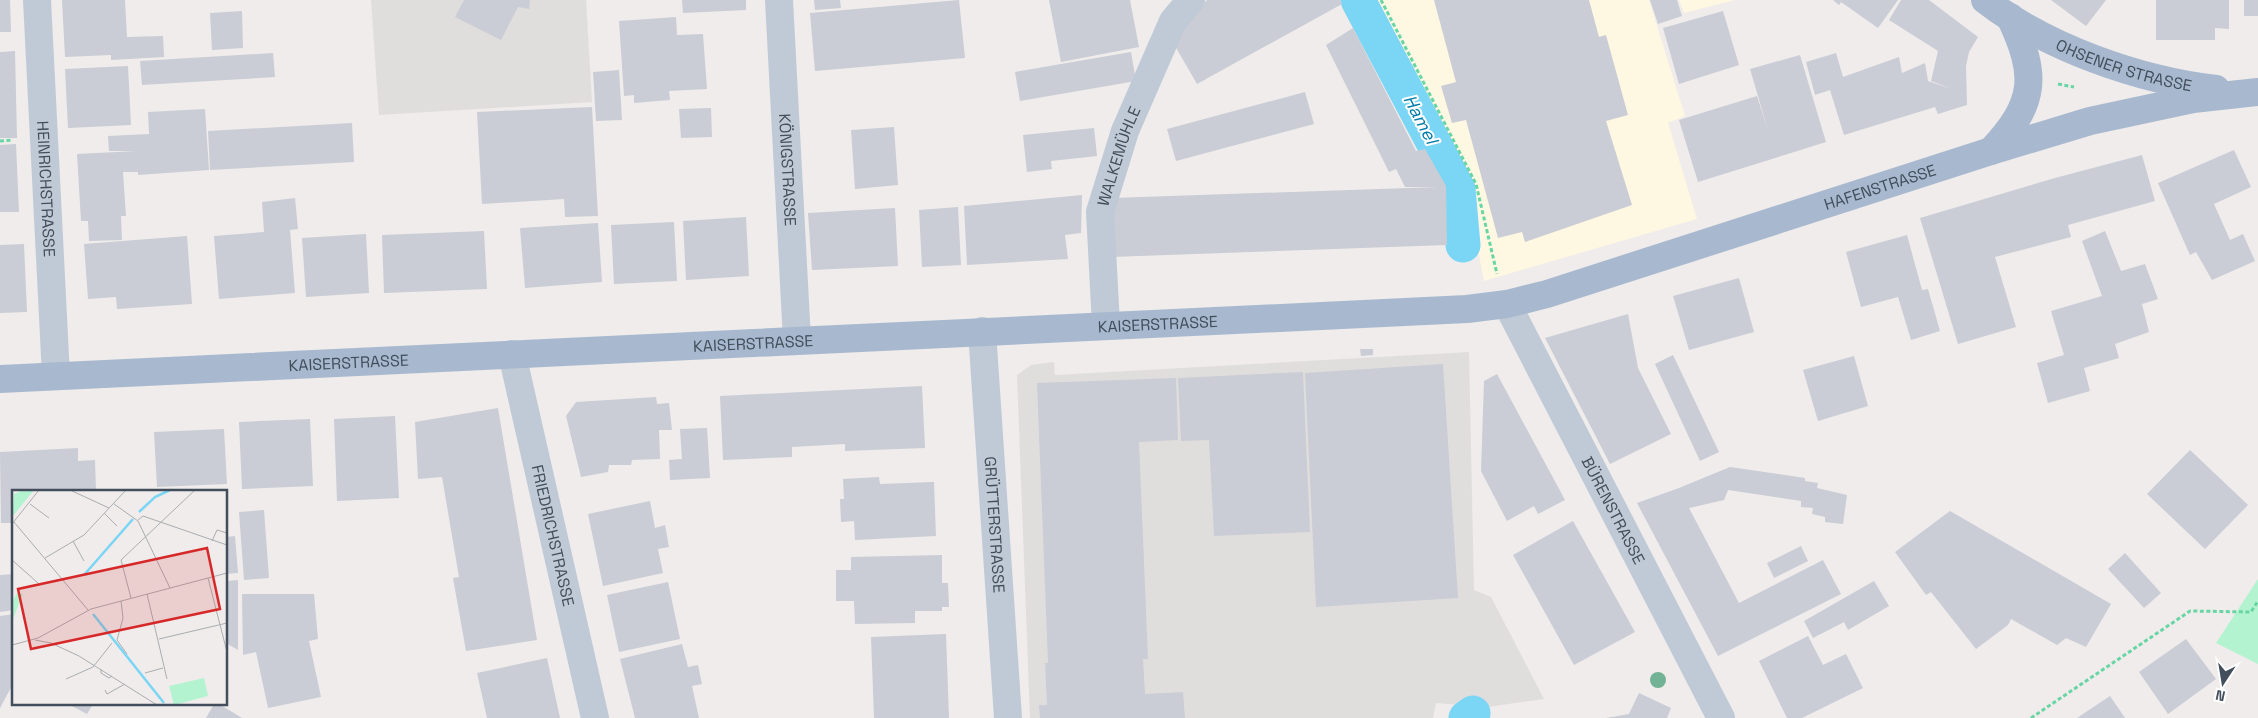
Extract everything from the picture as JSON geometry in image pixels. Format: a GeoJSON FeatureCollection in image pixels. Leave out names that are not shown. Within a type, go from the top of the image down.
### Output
{"type":"FeatureCollection","features":[{"type":"Feature","properties":{"kind":"main road","name":"OHSENER STRASSE"},"geometry":{"type":"LineString","coordinates":[[1985,0],[2010,17],[2065,46],[2122,68],[2204,87],[2252,92]]}},
{"type":"Feature","properties":{"kind":"main road"},"geometry":{"type":"LineString","coordinates":[[1991,150],[2011,130],[2024,106],[2029,80],[2028,60],[2010,17]]}},
{"type":"Feature","properties":{"kind":"main road","name":"HAFENSTRASSE"},"geometry":{"type":"LineString","coordinates":[[1507,304],[1547,294],[1688,250],[1991,150],[2090,121],[2142,109],[2252,92]]}},
{"type":"Feature","properties":{"kind":"main road","name":"KAISERSTRASSE"},"geometry":{"type":"LineString","coordinates":[[0,379],[1467,308],[1507,304]]}},
{"type":"Feature","properties":{"kind":"street","name":"HEINRICHSTRASSE"},"geometry":{"type":"LineString","coordinates":[[37,0],[56,376]]}},
{"type":"Feature","properties":{"kind":"street","name":"KÖNIGSTRASSE"},"geometry":{"type":"LineString","coordinates":[[779,0],[796,340]]}},
{"type":"Feature","properties":{"kind":"street","name":"WALKEMÜHLE"},"geometry":{"type":"LineString","coordinates":[[1106,325],[1100,212],[1129,122],[1173,21],[1191,0]]}},
{"type":"Feature","properties":{"kind":"street","name":"BÜRENSTRASSE"},"geometry":{"type":"LineString","coordinates":[[1507,304],[1721,718]]}},
{"type":"Feature","properties":{"kind":"street","name":"GRÜTTERSTRASSE"},"geometry":{"type":"LineString","coordinates":[[982,331],[1008,718]]}},
{"type":"Feature","properties":{"kind":"street","name":"FRIEDRICHSTRASSE"},"geometry":{"type":"LineString","coordinates":[[512,354],[595,718]]}},
{"type":"Feature","properties":{"kind":"path"},"geometry":{"type":"LineString","coordinates":[[1381,0],[1476,184],[1498,281],[1507,304]]}},
{"type":"Feature","properties":{"kind":"path"},"geometry":{"type":"LineString","coordinates":[[2031,718],[2190,611],[2251,612],[2258,601]]}},
{"type":"Feature","properties":{"kind":"shaded area"},"geometry":{"type":"Polygon","coordinates":[[[371,0],[586,0],[592,102],[379,115],[371,0]]]}},
{"type":"Feature","properties":{"kind":"shaded area"},"geometry":{"type":"Polygon","coordinates":[[[1367,0],[1649,0],[1685,116],[1668,123],[1697,219],[1484,281],[1466,189],[1367,0]]]}},
{"type":"Feature","properties":{"kind":"shaded area"},"geometry":{"type":"Polygon","coordinates":[[[1679,0],[1735,0],[1684,13],[1679,0]]]}},
{"type":"Feature","properties":{"kind":"shaded area"},"geometry":{"type":"Polygon","coordinates":[[[1469,352],[1474,590],[1491,597],[1544,699],[1487,707],[1436,703],[1433,718],[1030,718],[1017,375],[1031,365],[1054,362],[1055,375],[1469,352]]]}},
{"type":"Feature","properties":{"kind":"green space"},"geometry":{"type":"Polygon","coordinates":[[[2258,579],[2258,664],[2216,643],[2258,579]]]}},
{"type":"Feature","properties":{"kind":"building"},"geometry":{"type":"Polygon","coordinates":[[[0,0],[10,0],[11,32],[0,32],[0,0]]]}},
{"type":"Feature","properties":{"kind":"building"},"geometry":{"type":"Polygon","coordinates":[[[62,0],[125,0],[127,37],[163,36],[164,57],[111,60],[111,55],[65,57],[62,0]]]}},
{"type":"Feature","properties":{"kind":"building"},"geometry":{"type":"Polygon","coordinates":[[[464,0],[530,0],[529,9],[518,7],[501,40],[455,17],[464,0]]]}},
{"type":"Feature","properties":{"kind":"building"},"geometry":{"type":"Polygon","coordinates":[[[682,0],[746,0],[746,10],[683,13],[682,0]]]}},
{"type":"Feature","properties":{"kind":"building"},"geometry":{"type":"Polygon","coordinates":[[[814,0],[840,0],[841,8],[815,10],[814,0]]]}},
{"type":"Feature","properties":{"kind":"building"},"geometry":{"type":"Polygon","coordinates":[[[959,0],[965,58],[815,71],[810,13],[959,0]]]}},
{"type":"Feature","properties":{"kind":"building"},"geometry":{"type":"Polygon","coordinates":[[[1049,0],[1130,0],[1139,47],[1061,62],[1049,0]]]}},
{"type":"Feature","properties":{"kind":"building"},"geometry":{"type":"Polygon","coordinates":[[[1207,0],[1340,0],[1342,4],[1197,84],[1171,39],[1207,0]]]}},
{"type":"Feature","properties":{"kind":"building"},"geometry":{"type":"Polygon","coordinates":[[[1434,0],[1589,0],[1599,37],[1606,35],[1628,115],[1606,121],[1632,205],[1525,242],[1522,232],[1498,238],[1466,120],[1452,123],[1441,86],[1456,82],[1434,0]]]}},
{"type":"Feature","properties":{"kind":"building"},"geometry":{"type":"Polygon","coordinates":[[[1650,0],[1677,0],[1682,16],[1658,24],[1650,0]]]}},
{"type":"Feature","properties":{"kind":"building"},"geometry":{"type":"Polygon","coordinates":[[[1833,0],[1898,0],[1878,28],[1841,2],[1839,5],[1833,0]]]}},
{"type":"Feature","properties":{"kind":"building"},"geometry":{"type":"Polygon","coordinates":[[[1901,0],[1929,0],[1978,37],[1969,52],[1966,66],[1967,105],[1938,114],[1935,107],[1844,135],[1830,90],[1815,95],[1806,62],[1836,53],[1843,77],[1899,57],[1902,73],[1925,63],[1928,81],[1952,89],[1931,81],[1938,51],[1889,20],[1901,0]]]}},
{"type":"Feature","properties":{"kind":"building"},"geometry":{"type":"Polygon","coordinates":[[[2051,0],[2106,0],[2086,26],[2051,0]]]}},
{"type":"Feature","properties":{"kind":"building"},"geometry":{"type":"Polygon","coordinates":[[[2156,0],[2229,0],[2229,29],[2215,28],[2215,40],[2156,40],[2156,0]]]}},
{"type":"Feature","properties":{"kind":"building"},"geometry":{"type":"Polygon","coordinates":[[[2244,0],[2258,0],[2258,16],[2244,16],[2244,0]]]}},
{"type":"Feature","properties":{"kind":"building"},"geometry":{"type":"Polygon","coordinates":[[[242,11],[243,48],[212,50],[210,13],[242,11]]]}},
{"type":"Feature","properties":{"kind":"building"},"geometry":{"type":"Polygon","coordinates":[[[1723,11],[1739,65],[1679,84],[1663,28],[1723,11]]]}},
{"type":"Feature","properties":{"kind":"building"},"geometry":{"type":"Polygon","coordinates":[[[676,17],[677,35],[703,34],[707,89],[669,91],[670,100],[634,103],[634,95],[624,96],[619,21],[676,17]]]}},
{"type":"Feature","properties":{"kind":"building"},"geometry":{"type":"Polygon","coordinates":[[[1353,28],[1416,151],[1425,149],[1446,186],[1447,245],[1111,257],[1112,198],[1438,187],[1405,187],[1396,169],[1389,172],[1326,45],[1353,28]]]}},
{"type":"Feature","properties":{"kind":"building"},"geometry":{"type":"Polygon","coordinates":[[[15,51],[17,138],[0,138],[0,52],[15,51]]]}},
{"type":"Feature","properties":{"kind":"building"},"geometry":{"type":"Polygon","coordinates":[[[1131,52],[1136,81],[1020,101],[1015,72],[1131,52]]]}},
{"type":"Feature","properties":{"kind":"building"},"geometry":{"type":"Polygon","coordinates":[[[273,53],[275,77],[142,85],[140,61],[273,53]]]}},
{"type":"Feature","properties":{"kind":"building"},"geometry":{"type":"Polygon","coordinates":[[[1800,55],[1826,142],[1698,182],[1679,120],[1757,96],[1768,130],[1750,69],[1800,55]]]}},
{"type":"Feature","properties":{"kind":"building"},"geometry":{"type":"Polygon","coordinates":[[[128,66],[131,125],[68,128],[65,69],[128,66]]]}},
{"type":"Feature","properties":{"kind":"building"},"geometry":{"type":"Polygon","coordinates":[[[619,70],[622,120],[596,121],[593,72],[619,70]]]}},
{"type":"Feature","properties":{"kind":"building"},"geometry":{"type":"Polygon","coordinates":[[[1305,92],[1314,124],[1176,161],[1167,129],[1305,92]]]}},
{"type":"Feature","properties":{"kind":"building"},"geometry":{"type":"Polygon","coordinates":[[[592,107],[598,216],[565,217],[564,199],[482,204],[477,112],[592,107]]]}},
{"type":"Feature","properties":{"kind":"building"},"geometry":{"type":"Polygon","coordinates":[[[711,108],[712,137],[681,138],[679,109],[711,108]]]}},
{"type":"Feature","properties":{"kind":"building"},"geometry":{"type":"Polygon","coordinates":[[[205,109],[209,170],[138,175],[138,172],[123,172],[126,216],[121,216],[122,240],[89,241],[88,221],[81,221],[77,154],[136,151],[109,151],[108,136],[149,134],[148,112],[205,109]]]}},
{"type":"Feature","properties":{"kind":"building"},"geometry":{"type":"Polygon","coordinates":[[[352,123],[354,162],[210,170],[208,131],[352,123]]]}},
{"type":"Feature","properties":{"kind":"building"},"geometry":{"type":"Polygon","coordinates":[[[894,127],[898,185],[855,189],[851,130],[894,127]]]}},
{"type":"Feature","properties":{"kind":"building"},"geometry":{"type":"Polygon","coordinates":[[[1094,128],[1097,156],[1051,161],[1052,169],[1027,172],[1023,135],[1094,128]]]}},
{"type":"Feature","properties":{"kind":"building"},"geometry":{"type":"Polygon","coordinates":[[[16,144],[19,212],[0,212],[0,145],[16,144]]]}},
{"type":"Feature","properties":{"kind":"building"},"geometry":{"type":"Polygon","coordinates":[[[2234,150],[2251,187],[2214,204],[2230,240],[2243,234],[2255,261],[2212,280],[2196,252],[2190,255],[2158,183],[2234,150]]]}},
{"type":"Feature","properties":{"kind":"building"},"geometry":{"type":"Polygon","coordinates":[[[2142,155],[2155,201],[2068,225],[2071,237],[1995,257],[2016,327],[1958,344],[1920,218],[2055,178],[2142,155]]]}},
{"type":"Feature","properties":{"kind":"building"},"geometry":{"type":"Polygon","coordinates":[[[1082,195],[1081,233],[1065,235],[1068,259],[967,265],[964,206],[1082,195]]]}},
{"type":"Feature","properties":{"kind":"building"},"geometry":{"type":"Polygon","coordinates":[[[295,198],[298,229],[290,230],[295,293],[219,299],[214,236],[264,232],[262,202],[295,198]]]}},
{"type":"Feature","properties":{"kind":"building"},"geometry":{"type":"Polygon","coordinates":[[[958,207],[961,265],[922,267],[919,210],[958,207]]]}},
{"type":"Feature","properties":{"kind":"building"},"geometry":{"type":"Polygon","coordinates":[[[895,208],[898,266],[812,270],[808,213],[895,208]]]}},
{"type":"Feature","properties":{"kind":"building"},"geometry":{"type":"Polygon","coordinates":[[[746,217],[749,276],[686,280],[683,221],[746,217]]]}},
{"type":"Feature","properties":{"kind":"building"},"geometry":{"type":"Polygon","coordinates":[[[674,222],[677,281],[614,284],[611,225],[674,222]]]}},
{"type":"Feature","properties":{"kind":"building"},"geometry":{"type":"Polygon","coordinates":[[[598,223],[602,282],[525,288],[520,228],[598,223]]]}},
{"type":"Feature","properties":{"kind":"building"},"geometry":{"type":"Polygon","coordinates":[[[484,231],[487,289],[384,293],[382,235],[484,231]]]}},
{"type":"Feature","properties":{"kind":"building"},"geometry":{"type":"Polygon","coordinates":[[[2105,231],[2121,271],[2145,264],[2158,299],[2142,304],[2149,332],[2115,344],[2119,358],[2084,368],[2090,391],[2048,403],[2037,363],[2064,355],[2051,311],[2102,296],[2082,241],[2105,231]]]}},
{"type":"Feature","properties":{"kind":"building"},"geometry":{"type":"Polygon","coordinates":[[[366,234],[369,293],[306,297],[302,238],[366,234]]]}},
{"type":"Feature","properties":{"kind":"building"},"geometry":{"type":"Polygon","coordinates":[[[1907,235],[1922,290],[1928,289],[1940,331],[1911,340],[1898,297],[1861,307],[1846,252],[1907,235]]]}},
{"type":"Feature","properties":{"kind":"building"},"geometry":{"type":"Polygon","coordinates":[[[187,236],[192,304],[117,309],[116,297],[88,299],[84,244],[187,236]]]}},
{"type":"Feature","properties":{"kind":"building"},"geometry":{"type":"Polygon","coordinates":[[[24,244],[27,312],[0,313],[0,245],[24,244]]]}},
{"type":"Feature","properties":{"kind":"building"},"geometry":{"type":"Polygon","coordinates":[[[1739,278],[1754,332],[1689,350],[1673,296],[1739,278]]]}},
{"type":"Feature","properties":{"kind":"building"},"geometry":{"type":"Polygon","coordinates":[[[1628,314],[1638,368],[1671,434],[1610,464],[1545,338],[1628,314]]]}},
{"type":"Feature","properties":{"kind":"building"},"geometry":{"type":"Polygon","coordinates":[[[1360,349],[1373,349],[1373,355],[1361,356],[1360,349]]]}},
{"type":"Feature","properties":{"kind":"building"},"geometry":{"type":"Polygon","coordinates":[[[1673,355],[1719,452],[1700,461],[1655,364],[1673,355]]]}},
{"type":"Feature","properties":{"kind":"building"},"geometry":{"type":"Polygon","coordinates":[[[1854,356],[1868,406],[1818,421],[1803,370],[1854,356]]]}},
{"type":"Feature","properties":{"kind":"building"},"geometry":{"type":"Polygon","coordinates":[[[1443,364],[1458,598],[1316,607],[1305,373],[1443,364]]]}},
{"type":"Feature","properties":{"kind":"building"},"geometry":{"type":"Polygon","coordinates":[[[1303,372],[1310,532],[1214,536],[1209,440],[1181,441],[1178,378],[1303,372]]]}},
{"type":"Feature","properties":{"kind":"building"},"geometry":{"type":"Polygon","coordinates":[[[1497,374],[1565,500],[1538,514],[1534,506],[1507,521],[1481,471],[1484,381],[1497,374]]]}},
{"type":"Feature","properties":{"kind":"building"},"geometry":{"type":"Polygon","coordinates":[[[1176,378],[1178,440],[1139,442],[1148,659],[1143,659],[1145,694],[1183,692],[1185,718],[1040,718],[1039,705],[1047,705],[1045,663],[1048,663],[1037,383],[1176,378]]]}},
{"type":"Feature","properties":{"kind":"building"},"geometry":{"type":"Polygon","coordinates":[[[922,386],[925,448],[845,451],[845,444],[792,447],[792,457],[723,460],[720,396],[922,386]]]}},
{"type":"Feature","properties":{"kind":"building"},"geometry":{"type":"Polygon","coordinates":[[[656,397],[657,404],[669,403],[672,430],[659,430],[660,459],[632,460],[631,465],[609,465],[608,472],[581,477],[566,416],[576,402],[656,397]]]}},
{"type":"Feature","properties":{"kind":"building"},"geometry":{"type":"Polygon","coordinates":[[[498,408],[537,640],[466,651],[453,578],[459,577],[442,477],[418,479],[415,422],[498,408]]]}},
{"type":"Feature","properties":{"kind":"building"},"geometry":{"type":"Polygon","coordinates":[[[395,416],[399,498],[337,501],[334,419],[395,416]]]}},
{"type":"Feature","properties":{"kind":"building"},"geometry":{"type":"Polygon","coordinates":[[[310,419],[313,486],[242,489],[239,422],[310,419]]]}},
{"type":"Feature","properties":{"kind":"building"},"geometry":{"type":"Polygon","coordinates":[[[707,428],[710,478],[670,480],[669,460],[682,459],[680,429],[707,428]]]}},
{"type":"Feature","properties":{"kind":"building"},"geometry":{"type":"Polygon","coordinates":[[[224,429],[227,484],[157,487],[154,432],[224,429]]]}},
{"type":"Feature","properties":{"kind":"building"},"geometry":{"type":"Polygon","coordinates":[[[78,448],[78,461],[95,460],[96,490],[12,490],[12,523],[1,523],[0,452],[78,448]]]}},
{"type":"Feature","properties":{"kind":"building"},"geometry":{"type":"Polygon","coordinates":[[[2190,450],[2248,505],[2205,549],[2147,494],[2190,450]]]}},
{"type":"Feature","properties":{"kind":"building"},"geometry":{"type":"Polygon","coordinates":[[[1730,467],[1805,478],[1805,481],[1818,483],[1817,488],[1847,495],[1843,524],[1825,522],[1825,517],[1812,514],[1813,508],[1801,507],[1801,501],[1728,490],[1724,500],[1689,508],[1739,603],[1823,560],[1841,594],[1718,656],[1637,503],[1730,467]]]}},
{"type":"Feature","properties":{"kind":"building"},"geometry":{"type":"Polygon","coordinates":[[[879,477],[880,484],[934,482],[936,536],[855,540],[854,521],[841,522],[840,499],[844,499],[843,479],[879,477]]]}},
{"type":"Feature","properties":{"kind":"building"},"geometry":{"type":"Polygon","coordinates":[[[650,501],[655,528],[665,525],[669,547],[658,549],[663,573],[603,586],[588,514],[650,501]]]}},
{"type":"Feature","properties":{"kind":"building"},"geometry":{"type":"Polygon","coordinates":[[[264,510],[269,578],[244,580],[239,512],[264,510]]]}},
{"type":"Feature","properties":{"kind":"building"},"geometry":{"type":"Polygon","coordinates":[[[1950,511],[2111,604],[2086,647],[2066,638],[2057,645],[2011,619],[2008,625],[1976,649],[1931,592],[1926,595],[1895,552],[1950,511]]]}},
{"type":"Feature","properties":{"kind":"building"},"geometry":{"type":"Polygon","coordinates":[[[1573,521],[1635,632],[1574,665],[1513,555],[1573,521]]]}},
{"type":"Feature","properties":{"kind":"building"},"geometry":{"type":"Polygon","coordinates":[[[235,536],[238,573],[228,574],[228,537],[235,536]]]}},
{"type":"Feature","properties":{"kind":"building"},"geometry":{"type":"Polygon","coordinates":[[[1801,546],[1808,561],[1774,578],[1767,563],[1801,546]]]}},
{"type":"Feature","properties":{"kind":"building"},"geometry":{"type":"Polygon","coordinates":[[[2125,553],[2161,593],[2144,608],[2108,569],[2125,553]]]}},
{"type":"Feature","properties":{"kind":"building"},"geometry":{"type":"Polygon","coordinates":[[[942,555],[942,583],[948,583],[949,607],[942,607],[942,611],[915,611],[915,623],[855,624],[854,601],[836,601],[836,570],[851,570],[851,557],[942,555]]]}},
{"type":"Feature","properties":{"kind":"building"},"geometry":{"type":"Polygon","coordinates":[[[12,574],[12,610],[0,612],[0,575],[12,574]]]}},
{"type":"Feature","properties":{"kind":"building"},"geometry":{"type":"Polygon","coordinates":[[[238,580],[238,650],[228,644],[228,581],[238,580]]]}},
{"type":"Feature","properties":{"kind":"building"},"geometry":{"type":"Polygon","coordinates":[[[1874,581],[1889,606],[1848,630],[1844,622],[1813,638],[1804,621],[1874,581]]]}},
{"type":"Feature","properties":{"kind":"building"},"geometry":{"type":"Polygon","coordinates":[[[668,582],[680,639],[619,652],[607,595],[668,582]]]}},
{"type":"Feature","properties":{"kind":"building"},"geometry":{"type":"Polygon","coordinates":[[[242,594],[314,594],[318,639],[309,641],[321,697],[268,708],[256,652],[243,655],[242,594]]]}},
{"type":"Feature","properties":{"kind":"building"},"geometry":{"type":"Polygon","coordinates":[[[12,614],[12,686],[0,708],[0,616],[12,614]]]}},
{"type":"Feature","properties":{"kind":"building"},"geometry":{"type":"Polygon","coordinates":[[[946,634],[949,718],[874,718],[871,637],[946,634]]]}},
{"type":"Feature","properties":{"kind":"building"},"geometry":{"type":"Polygon","coordinates":[[[1808,636],[1823,665],[1846,654],[1863,688],[1802,718],[1787,718],[1759,661],[1808,636]]]}},
{"type":"Feature","properties":{"kind":"building"},"geometry":{"type":"Polygon","coordinates":[[[2186,639],[2216,679],[2168,714],[2139,672],[2186,639]]]}},
{"type":"Feature","properties":{"kind":"building"},"geometry":{"type":"Polygon","coordinates":[[[682,644],[688,667],[698,665],[702,684],[692,686],[699,718],[635,718],[620,659],[682,644]]]}},
{"type":"Feature","properties":{"kind":"building"},"geometry":{"type":"Polygon","coordinates":[[[547,658],[560,718],[487,718],[477,673],[547,658]]]}},
{"type":"Feature","properties":{"kind":"building"},"geometry":{"type":"Polygon","coordinates":[[[1639,693],[1671,708],[1667,718],[1606,718],[1629,714],[1639,693]]]}},
{"type":"Feature","properties":{"kind":"building"},"geometry":{"type":"Polygon","coordinates":[[[2110,696],[2125,718],[2077,718],[2110,696]]]}},
{"type":"Feature","properties":{"kind":"building"},"geometry":{"type":"Polygon","coordinates":[[[72,706],[92,706],[87,714],[72,706]]]}},
{"type":"Feature","properties":{"kind":"building"},"geometry":{"type":"Polygon","coordinates":[[[213,706],[222,706],[242,718],[206,718],[213,706]]]}},
{"type":"Feature","properties":{"kind":"waterway","name":"Hamel"},"geometry":{"type":"LineString","coordinates":[[1358,0],[1458,189],[1463,245]]}},
{"type":"Feature","properties":{"kind":"waterway","name":"Hamel"},"geometry":{"type":"LineString","coordinates":[[1466,718],[1473,713]]}}]}
